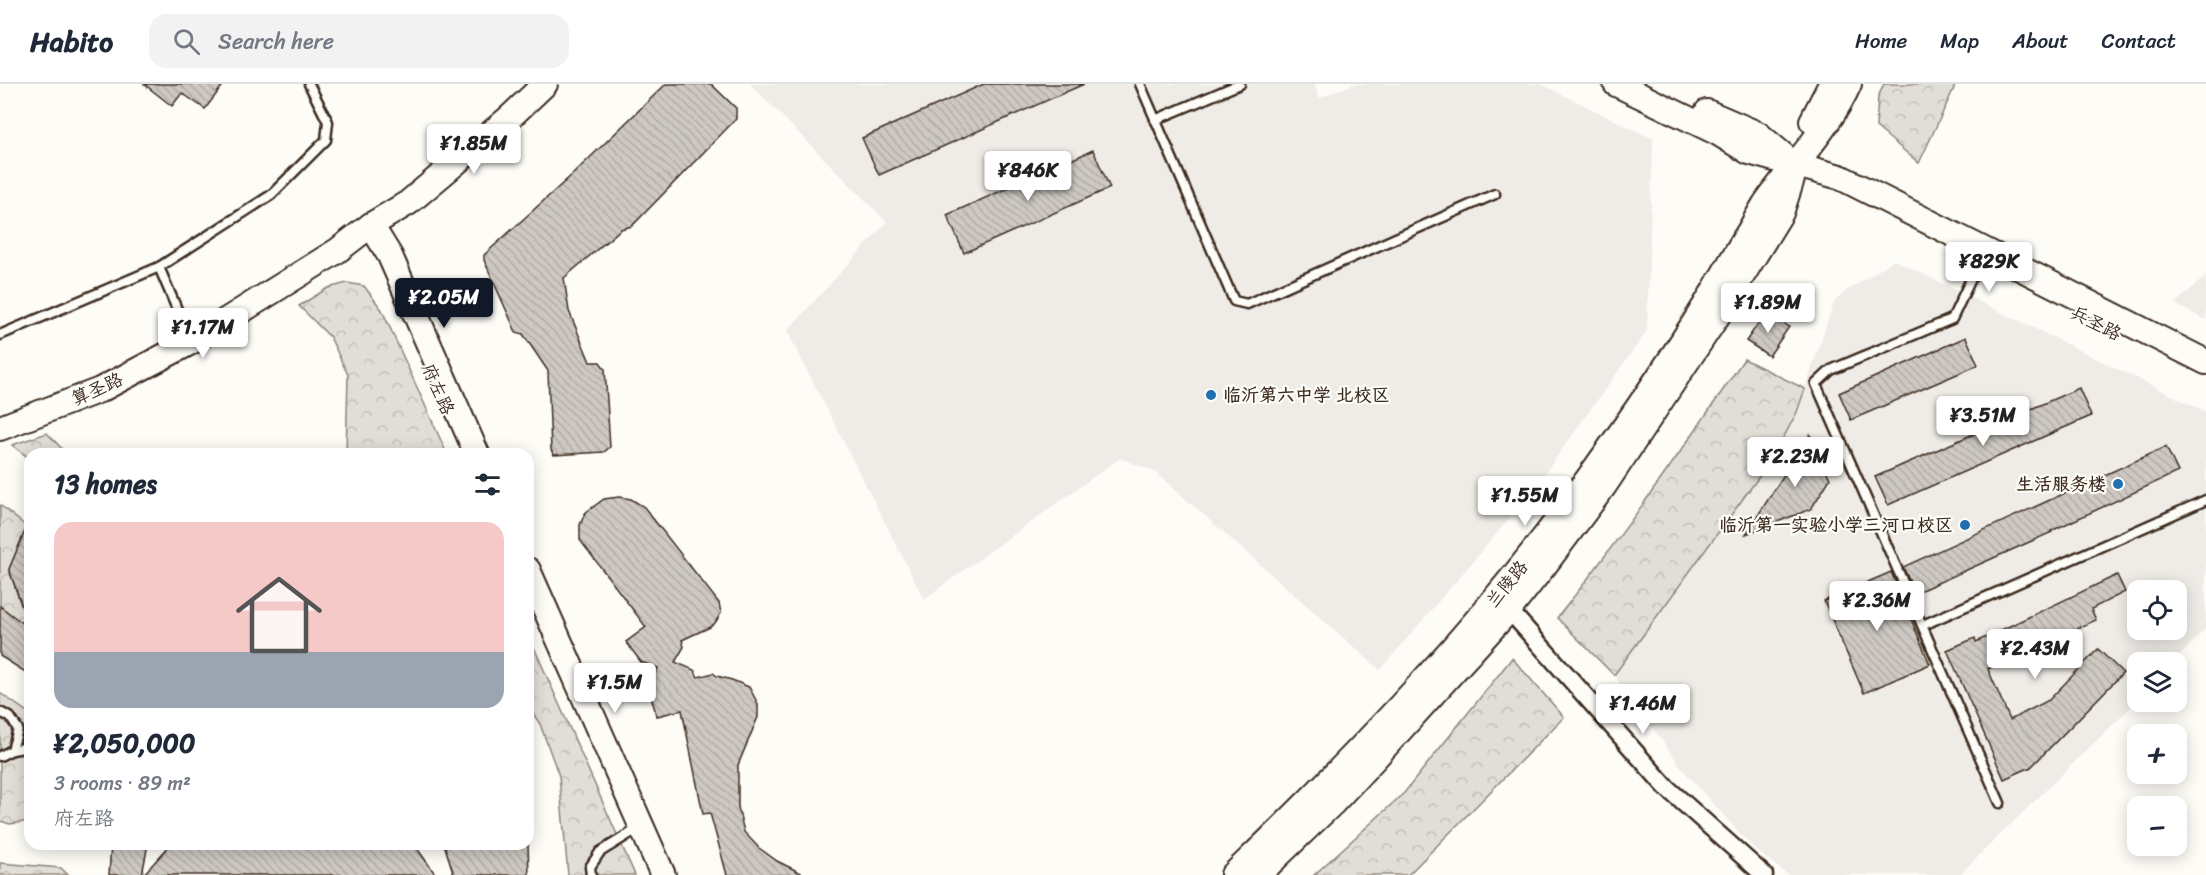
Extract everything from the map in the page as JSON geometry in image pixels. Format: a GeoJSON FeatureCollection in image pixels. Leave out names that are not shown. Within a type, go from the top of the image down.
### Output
{"type":"FeatureCollection","features":[{"type":"Feature","properties":{"kind":"main road","name":"算圣路"},"geometry":{"type":"LineString","coordinates":[[0,411],[93,375],[185,328],[332,238],[371,225],[403,189],[522,84]]}},
{"type":"Feature","properties":{"kind":"main road","name":"算圣路"},"geometry":{"type":"LineString","coordinates":[[0,428],[100,390],[193,341],[336,251],[371,225],[408,203],[509,118],[545,84]]}},
{"type":"Feature","properties":{"kind":"main road","name":"兵圣路"},"geometry":{"type":"LineString","coordinates":[[1616,84],[1718,133],[1749,152],[1840,177],[2206,362]]}},
{"type":"Feature","properties":{"kind":"main road","name":"兵圣路"},"geometry":{"type":"LineString","coordinates":[[1650,84],[1758,134],[1796,166],[1833,190],[2206,379]]}},
{"type":"Feature","properties":{"kind":"main road","name":"兰陵路"},"geometry":{"type":"LineString","coordinates":[[1258,875],[1333,803],[1509,610],[1604,486],[1707,333],[1781,213],[1814,117],[1831,84]]}},
{"type":"Feature","properties":{"kind":"main road","name":"兰陵路"},"geometry":{"type":"LineString","coordinates":[[1233,875],[1321,791],[1490,607],[1590,476],[1693,324],[1764,205],[1796,166],[1843,99],[1849,84]]}},
{"type":"Feature","properties":{"kind":"main road","name":"府左路"},"geometry":{"type":"LineString","coordinates":[[371,225],[382,261],[464,448]]}},
{"type":"Feature","properties":{"kind":"main road","name":"府左路"},"geometry":{"type":"LineString","coordinates":[[371,225],[390,256],[474,448]]}},
{"type":"Feature","properties":{"kind":"main road"},"geometry":{"type":"LineString","coordinates":[[534,584],[663,875]]}},
{"type":"Feature","properties":{"kind":"main road"},"geometry":{"type":"LineString","coordinates":[[534,606],[654,875]]}},
{"type":"Feature","properties":{"kind":"street"},"geometry":{"type":"LineString","coordinates":[[1509,610],[1667,788],[1764,875]]}},
{"type":"Feature","properties":{"kind":"lane"},"geometry":{"type":"LineString","coordinates":[[0,336],[159,267],[271,195],[326,141],[328,122],[309,84]]}},
{"type":"Feature","properties":{"kind":"lane"},"geometry":{"type":"LineString","coordinates":[[1140,84],[1234,302],[1247,304],[1495,194]]}},
{"type":"Feature","properties":{"kind":"lane"},"geometry":{"type":"LineString","coordinates":[[1155,120],[1240,84]]}},
{"type":"Feature","properties":{"kind":"lane"},"geometry":{"type":"LineString","coordinates":[[1978,264],[1952,319],[1832,370],[1816,384],[2000,803]]}},
{"type":"Feature","properties":{"kind":"lane"},"geometry":{"type":"LineString","coordinates":[[159,267],[185,328]]}},
{"type":"Feature","properties":{"kind":"lane"},"geometry":{"type":"LineString","coordinates":[[1923,625],[2206,500]]}},
{"type":"Feature","properties":{"kind":"lane"},"geometry":{"type":"LineString","coordinates":[[0,712],[9,717],[18,729],[12,750]]}},
{"type":"Feature","properties":{"kind":"lane"},"geometry":{"type":"LineString","coordinates":[[0,756],[12,750],[24,748]]}},
{"type":"Feature","properties":{"kind":"lane"},"geometry":{"type":"LineString","coordinates":[[591,875],[590,867],[600,852],[634,831]]}},
{"type":"Feature","properties":{"kind":"shaded area","name":"临沂第六中学 北校区"},"geometry":{"type":"Polygon","coordinates":[[[750,84],[1314,84],[1320,98],[1353,84],[1541,84],[1653,139],[1647,331],[1527,498],[1380,670],[1155,472],[1120,458],[924,599],[787,331],[887,222],[750,84]]]}},
{"type":"Feature","properties":{"kind":"shaded area","name":"临沂第一实验小学三河口校区"},"geometry":{"type":"Polygon","coordinates":[[[1894,260],[2206,412],[2206,628],[2183,652],[2127,652],[2127,711],[1959,875],[1788,875],[1752,847],[1685,772],[1614,675],[1772,459],[1797,412],[1834,302],[1845,292],[1894,260]]]}},
{"type":"Feature","properties":{"kind":"shaded area"},"geometry":{"type":"Polygon","coordinates":[[[2206,276],[2206,320],[2174,304],[2206,276]]]}},
{"type":"Feature","properties":{"kind":"green space"},"geometry":{"type":"Polygon","coordinates":[[[1884,84],[1956,84],[1919,163],[1876,127],[1878,97],[1884,84]]]}},
{"type":"Feature","properties":{"kind":"green space"},"geometry":{"type":"Polygon","coordinates":[[[347,283],[364,286],[382,310],[444,448],[346,448],[348,375],[330,337],[299,306],[328,288],[347,283]]]}},
{"type":"Feature","properties":{"kind":"green space"},"geometry":{"type":"Polygon","coordinates":[[[1744,359],[1805,389],[1797,412],[1772,459],[1614,675],[1557,618],[1653,490],[1744,359]]]}},
{"type":"Feature","properties":{"kind":"green space"},"geometry":{"type":"Polygon","coordinates":[[[47,433],[61,448],[24,448],[24,454],[12,445],[47,433]]]}},
{"type":"Feature","properties":{"kind":"green space"},"geometry":{"type":"Polygon","coordinates":[[[0,505],[24,525],[24,534],[9,569],[24,614],[24,625],[0,606],[0,505]]]}},
{"type":"Feature","properties":{"kind":"green space"},"geometry":{"type":"Polygon","coordinates":[[[534,648],[635,875],[568,875],[559,776],[540,724],[534,715],[534,648]]]}},
{"type":"Feature","properties":{"kind":"green space"},"geometry":{"type":"Polygon","coordinates":[[[1512,658],[1564,717],[1408,875],[1314,875],[1404,793],[1512,658]]]}},
{"type":"Feature","properties":{"kind":"green space"},"geometry":{"type":"Polygon","coordinates":[[[0,693],[24,710],[24,822],[10,824],[0,821],[0,693]]]}},
{"type":"Feature","properties":{"kind":"green space"},"geometry":{"type":"Polygon","coordinates":[[[0,863],[61,868],[68,875],[0,875],[0,863]]]}},
{"type":"Feature","properties":{"kind":"building"},"geometry":{"type":"Polygon","coordinates":[[[144,84],[224,84],[205,109],[182,93],[172,106],[144,84]]]}},
{"type":"Feature","properties":{"kind":"building"},"geometry":{"type":"Polygon","coordinates":[[[666,84],[711,84],[736,108],[736,119],[632,226],[621,229],[564,278],[569,311],[590,362],[600,362],[605,369],[610,447],[604,452],[554,455],[551,450],[548,371],[523,334],[516,332],[484,260],[484,255],[573,174],[666,84]]]}},
{"type":"Feature","properties":{"kind":"building"},"geometry":{"type":"Polygon","coordinates":[[[984,84],[1084,84],[879,175],[862,138],[984,84]]]}},
{"type":"Feature","properties":{"kind":"building"},"geometry":{"type":"Polygon","coordinates":[[[1093,150],[1110,188],[964,253],[947,215],[1093,150]]]}},
{"type":"Feature","properties":{"kind":"building"},"geometry":{"type":"Polygon","coordinates":[[[1767,311],[1789,327],[1769,356],[1746,341],[1767,311]]]}},
{"type":"Feature","properties":{"kind":"building"},"geometry":{"type":"Polygon","coordinates":[[[1966,337],[1978,365],[1851,420],[1839,393],[1966,337]]]}},
{"type":"Feature","properties":{"kind":"building"},"geometry":{"type":"Polygon","coordinates":[[[2079,388],[2091,416],[1888,505],[1875,477],[2079,388]]]}},
{"type":"Feature","properties":{"kind":"building"},"geometry":{"type":"Polygon","coordinates":[[[1810,434],[1830,479],[1811,509],[1746,534],[1810,434]]]}},
{"type":"Feature","properties":{"kind":"building"},"geometry":{"type":"Polygon","coordinates":[[[2166,447],[2178,472],[2052,532],[1915,593],[1903,567],[2166,447]]]}},
{"type":"Feature","properties":{"kind":"building"},"geometry":{"type":"Polygon","coordinates":[[[619,497],[631,499],[644,507],[719,603],[721,613],[715,623],[682,640],[684,647],[675,662],[694,670],[698,677],[713,673],[749,687],[758,704],[758,717],[738,765],[738,807],[744,832],[759,848],[777,861],[805,875],[727,875],[710,813],[703,814],[682,710],[657,716],[648,688],[658,668],[641,662],[626,642],[646,627],[580,540],[580,525],[585,513],[604,499],[619,497]]]}},
{"type":"Feature","properties":{"kind":"building"},"geometry":{"type":"Polygon","coordinates":[[[24,533],[24,612],[9,569],[24,533]]]}},
{"type":"Feature","properties":{"kind":"building"},"geometry":{"type":"Polygon","coordinates":[[[1891,572],[1930,664],[1864,693],[1824,601],[1891,572]]]}},
{"type":"Feature","properties":{"kind":"building"},"geometry":{"type":"Polygon","coordinates":[[[2117,575],[2125,592],[2091,609],[2096,620],[1988,669],[2010,720],[2049,700],[2098,649],[2123,673],[2031,767],[2004,779],[1947,650],[1975,638],[1976,642],[2117,575]]]}},
{"type":"Feature","properties":{"kind":"building"},"geometry":{"type":"Polygon","coordinates":[[[0,606],[24,624],[24,671],[0,656],[0,606]]]}},
{"type":"Feature","properties":{"kind":"building"},"geometry":{"type":"Polygon","coordinates":[[[111,850],[147,850],[142,875],[109,875],[111,850]]]}},
{"type":"Feature","properties":{"kind":"building"},"geometry":{"type":"Polygon","coordinates":[[[166,850],[418,850],[436,875],[143,875],[166,850]]]}},
{"type":"Feature","properties":{"kind":"building"},"geometry":{"type":"Polygon","coordinates":[[[446,850],[528,850],[529,875],[454,875],[446,850]]]}},
{"type":"Feature","properties":{"kind":"place","name":"临沂第六中学 北校区"},"geometry":{"type":"Point","coordinates":[1211,395]}},
{"type":"Feature","properties":{"kind":"place","name":"生活服务楼"},"geometry":{"type":"Point","coordinates":[2118,484]}},
{"type":"Feature","properties":{"kind":"place","name":"临沂第一实验小学三河口校区"},"geometry":{"type":"Point","coordinates":[1965,525]}}]}
